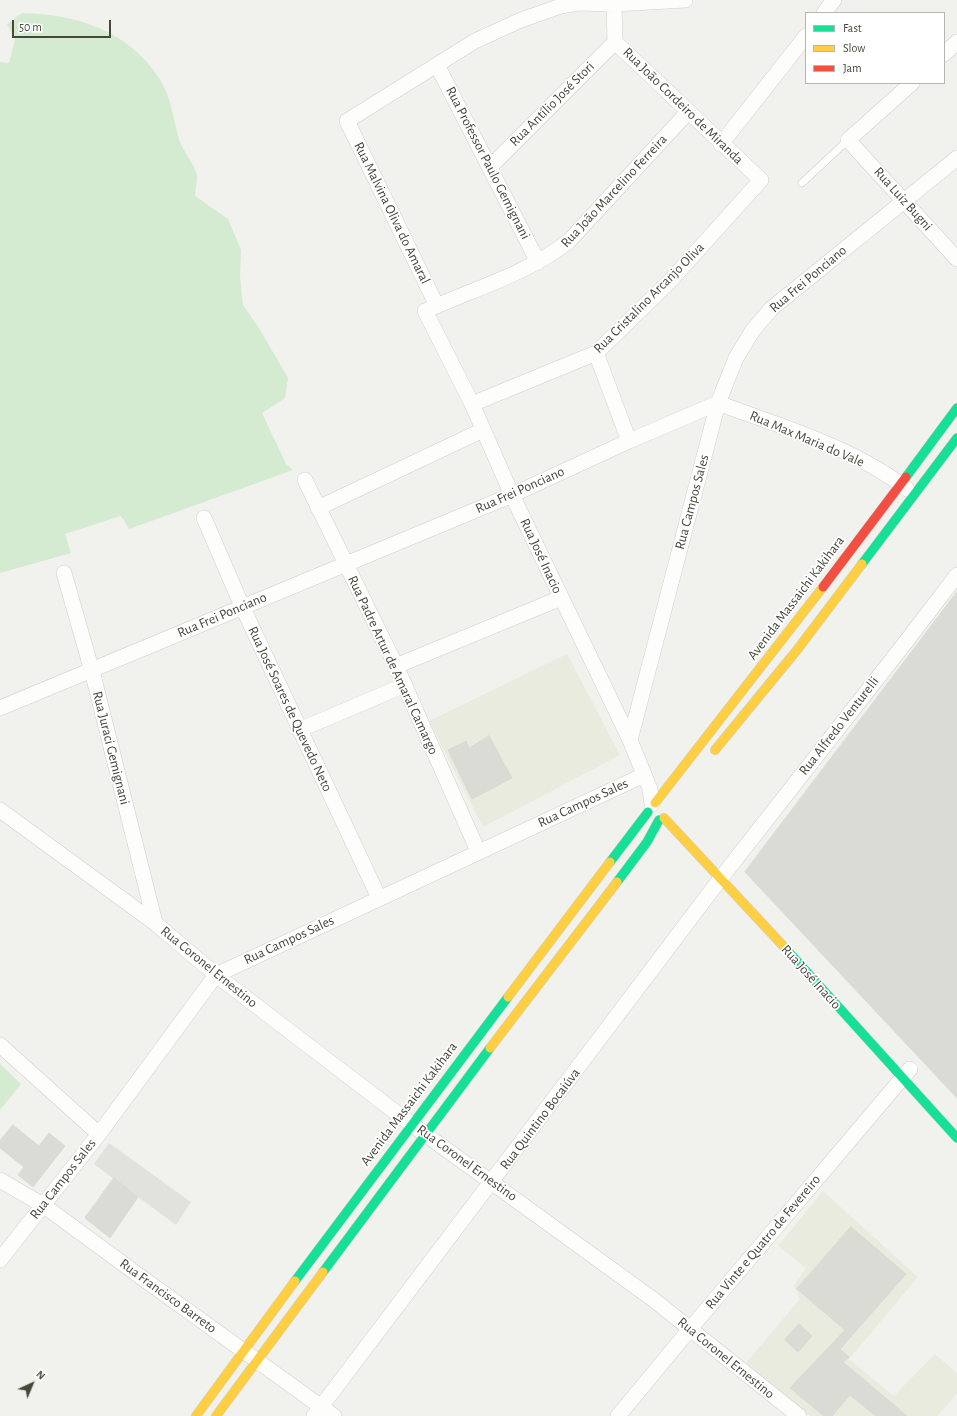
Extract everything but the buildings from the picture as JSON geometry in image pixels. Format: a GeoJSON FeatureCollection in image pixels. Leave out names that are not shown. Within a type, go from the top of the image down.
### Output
{"type":"FeatureCollection","features":[{"type":"Feature","properties":{"kind":"street"},"geometry":{"type":"LineString","coordinates":[[437,64],[475,41],[521,20],[561,6],[578,3],[614,4],[685,0]]}},
{"type":"Feature","properties":{"kind":"street","name":"Rua João Cordeiro de Miranda"},"geometry":{"type":"LineString","coordinates":[[614,4],[615,42],[721,144],[761,180]]}},
{"type":"Feature","properties":{"kind":"street"},"geometry":{"type":"LineString","coordinates":[[721,144],[805,37]]}},
{"type":"Feature","properties":{"kind":"street","name":"Rua Antílio José Stori"},"geometry":{"type":"LineString","coordinates":[[490,167],[615,42]]}},
{"type":"Feature","properties":{"kind":"street"},"geometry":{"type":"LineString","coordinates":[[945,53],[957,42]]}},
{"type":"Feature","properties":{"kind":"street","name":"Rua Malvina Oliva do Amaral"},"geometry":{"type":"LineString","coordinates":[[431,308],[347,121],[437,64]]}},
{"type":"Feature","properties":{"kind":"street","name":"Rua Professor Paulo Gemignani"},"geometry":{"type":"LineString","coordinates":[[437,64],[538,262]]}},
{"type":"Feature","properties":{"kind":"street"},"geometry":{"type":"LineString","coordinates":[[848,140],[911,84]]}},
{"type":"Feature","properties":{"kind":"street","name":"Rua João Marcelino Ferreira"},"geometry":{"type":"LineString","coordinates":[[431,308],[538,262],[569,241],[688,112]]}},
{"type":"Feature","properties":{"kind":"street","name":"Rua Luiz Bugni"},"geometry":{"type":"LineString","coordinates":[[848,140],[905,200],[957,259]]}},
{"type":"Feature","properties":{"kind":"street","name":"Rua Frei Ponciano"},"geometry":{"type":"LineString","coordinates":[[0,708],[92,671],[242,606],[512,495],[628,441],[718,403],[736,358],[753,330],[772,308],[957,158]]}},
{"type":"Feature","properties":{"kind":"street","name":"Rua Cristalino Arcanjo Oliva"},"geometry":{"type":"LineString","coordinates":[[472,404],[596,353],[670,281],[761,180]]}},
{"type":"Feature","properties":{"kind":"street","name":"Rua José Inacio"},"geometry":{"type":"LineString","coordinates":[[431,308],[512,495],[630,740],[650,789],[661,810],[727,870],[908,1071],[957,1138]]}},
{"type":"Feature","properties":{"kind":"street"},"geometry":{"type":"LineString","coordinates":[[596,353],[628,441]]}},
{"type":"Feature","properties":{"kind":"street","name":"Rua Max Maria do Vale"},"geometry":{"type":"LineString","coordinates":[[718,403],[815,440],[860,460],[900,483],[914,494]]}},
{"type":"Feature","properties":{"kind":"street","name":"Rua Campos Sales"},"geometry":{"type":"LineString","coordinates":[[630,740],[718,403]]}},
{"type":"Feature","properties":{"kind":"street","name":"Avenida Massaichi Kakihara"},"geometry":{"type":"LineString","coordinates":[[196,1416],[245,1352],[411,1124],[661,810],[816,597],[957,408]]}},
{"type":"Feature","properties":{"kind":"street"},"geometry":{"type":"LineString","coordinates":[[318,508],[483,430]]}},
{"type":"Feature","properties":{"kind":"street"},"geometry":{"type":"LineString","coordinates":[[706,760],[797,650],[957,438]]}},
{"type":"Feature","properties":{"kind":"street","name":"Rua Padre Artur de Amaral Camargo"},"geometry":{"type":"LineString","coordinates":[[305,480],[396,666],[478,851]]}},
{"type":"Feature","properties":{"kind":"street","name":"Rua José Soares de Quevedo Neto"},"geometry":{"type":"LineString","coordinates":[[204,518],[242,606],[299,730],[379,898]]}},
{"type":"Feature","properties":{"kind":"street","name":"Rua Juraci Gemignani"},"geometry":{"type":"LineString","coordinates":[[64,573],[92,671],[155,923]]}},
{"type":"Feature","properties":{"kind":"street","name":"Rua Alfredo Venturelli"},"geometry":{"type":"LineString","coordinates":[[727,870],[957,575]]}},
{"type":"Feature","properties":{"kind":"street"},"geometry":{"type":"LineString","coordinates":[[396,666],[561,598]]}},
{"type":"Feature","properties":{"kind":"street"},"geometry":{"type":"LineString","coordinates":[[299,730],[404,685]]}},
{"type":"Feature","properties":{"kind":"street","name":"Rua Campos Sales"},"geometry":{"type":"LineString","coordinates":[[0,1260],[99,1134],[216,975],[478,851],[644,775]]}},
{"type":"Feature","properties":{"kind":"street","name":"Rua Coronel Ernestino"},"geometry":{"type":"LineString","coordinates":[[0,810],[155,923],[216,975],[411,1124],[648,1296],[799,1416]]}},
{"type":"Feature","properties":{"kind":"street","name":"Avenida Massaichi Kakihara"},"geometry":{"type":"LineString","coordinates":[[216,1416],[425,1133],[647,842],[661,810]]}},
{"type":"Feature","properties":{"kind":"street","name":"Rua Quintino Bocaiúva"},"geometry":{"type":"LineString","coordinates":[[317,1411],[727,870]]}},
{"type":"Feature","properties":{"kind":"street"},"geometry":{"type":"LineString","coordinates":[[0,1045],[99,1134]]}},
{"type":"Feature","properties":{"kind":"street","name":"Rua Vinte e Quatro de Fevereiro"},"geometry":{"type":"LineString","coordinates":[[618,1416],[908,1071]]}},
{"type":"Feature","properties":{"kind":"street","name":"Rua Francisco Barreto"},"geometry":{"type":"LineString","coordinates":[[0,1180],[43,1205],[258,1361],[317,1411],[334,1416]]}},
{"type":"Feature","properties":{"kind":"lane"},"geometry":{"type":"LineString","coordinates":[[802,183],[848,140]]}},
{"type":"Feature","properties":{"kind":"shaded area"},"geometry":{"type":"Polygon","coordinates":[[[567,654],[620,755],[483,827],[429,721],[567,654]]]}},
{"type":"Feature","properties":{"kind":"shaded area"},"geometry":{"type":"Polygon","coordinates":[[[109,1143],[191,1202],[176,1225],[94,1164],[109,1143]]]}},
{"type":"Feature","properties":{"kind":"shaded area"},"geometry":{"type":"Polygon","coordinates":[[[823,1191],[918,1277],[849,1359],[894,1396],[935,1354],[957,1373],[957,1394],[937,1416],[811,1416],[746,1363],[800,1299],[794,1285],[806,1268],[778,1246],[823,1191]]]}},
{"type":"Feature","properties":{"kind":"green space"},"geometry":{"type":"Polygon","coordinates":[[[22,13],[62,17],[100,28],[133,48],[147,62],[159,78],[169,99],[181,143],[196,173],[197,179],[195,196],[228,219],[241,250],[240,277],[243,305],[259,328],[288,378],[285,398],[262,413],[286,464],[293,470],[129,529],[121,516],[65,534],[71,553],[0,573],[0,62],[9,63],[15,40],[7,24],[22,13]]]}},
{"type":"Feature","properties":{"kind":"green space"},"geometry":{"type":"Polygon","coordinates":[[[0,1064],[21,1084],[0,1110],[0,1064]]]}},
{"type":"Feature","properties":{"kind":"traffic: fast"},"geometry":{"type":"LineString","coordinates":[[906,477],[957,408]]}},
{"type":"Feature","properties":{"kind":"traffic: fast"},"geometry":{"type":"LineString","coordinates":[[862,564],[957,438]]}},
{"type":"Feature","properties":{"kind":"traffic: fast"},"geometry":{"type":"LineString","coordinates":[[610,862],[648,812]]}},
{"type":"Feature","properties":{"kind":"traffic: fast"},"geometry":{"type":"LineString","coordinates":[[617,882],[647,842],[659,820]]}},
{"type":"Feature","properties":{"kind":"traffic: fast"},"geometry":{"type":"LineString","coordinates":[[787,950],[957,1138]]}},
{"type":"Feature","properties":{"kind":"traffic: fast"},"geometry":{"type":"LineString","coordinates":[[295,1281],[508,997]]}},
{"type":"Feature","properties":{"kind":"traffic: fast"},"geometry":{"type":"LineString","coordinates":[[323,1272],[490,1048]]}},
{"type":"Feature","properties":{"kind":"traffic: slow"},"geometry":{"type":"LineString","coordinates":[[715,750],[797,650],[862,564]]}},
{"type":"Feature","properties":{"kind":"traffic: slow"},"geometry":{"type":"LineString","coordinates":[[655,803],[823,587]]}},
{"type":"Feature","properties":{"kind":"traffic: slow"},"geometry":{"type":"LineString","coordinates":[[664,818],[787,950]]}},
{"type":"Feature","properties":{"kind":"traffic: slow"},"geometry":{"type":"LineString","coordinates":[[508,997],[610,862]]}},
{"type":"Feature","properties":{"kind":"traffic: slow"},"geometry":{"type":"LineString","coordinates":[[490,1048],[617,882]]}},
{"type":"Feature","properties":{"kind":"traffic: slow"},"geometry":{"type":"LineString","coordinates":[[216,1416],[323,1272]]}},
{"type":"Feature","properties":{"kind":"traffic: slow"},"geometry":{"type":"LineString","coordinates":[[196,1416],[295,1281]]}},
{"type":"Feature","properties":{"kind":"traffic: jam"},"geometry":{"type":"LineString","coordinates":[[823,587],[906,477]]}}]}
